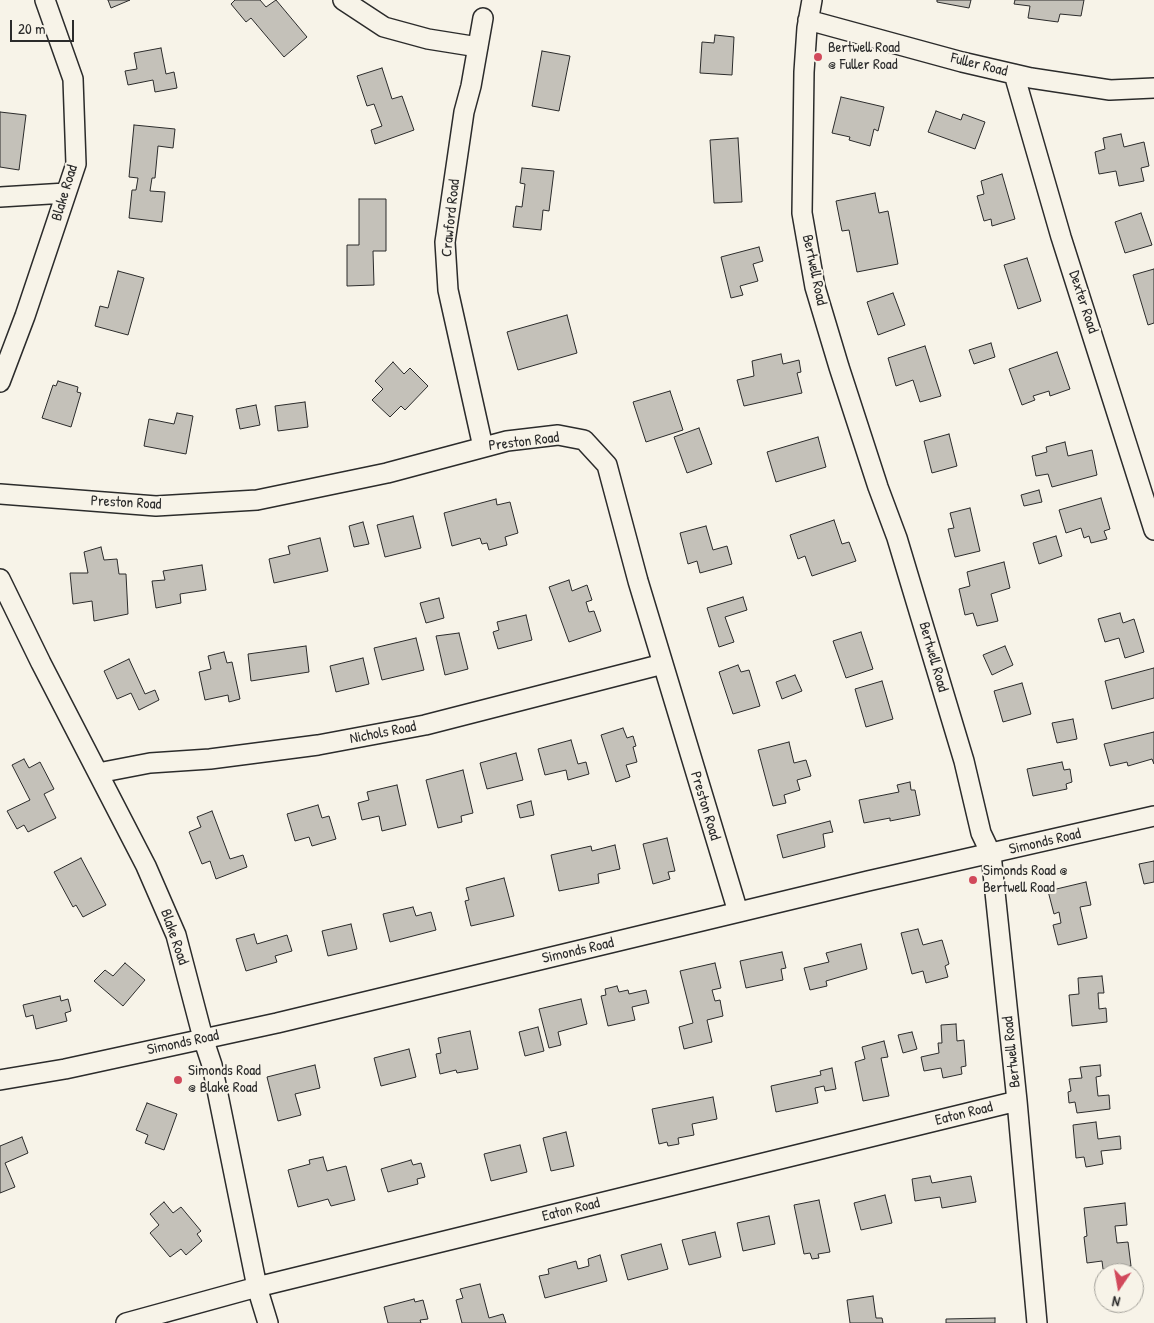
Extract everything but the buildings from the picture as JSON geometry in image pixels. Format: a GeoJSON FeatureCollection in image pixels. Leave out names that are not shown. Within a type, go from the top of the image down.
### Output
{"type":"FeatureCollection","features":[{"type":"Feature","properties":{"kind":"street","name":"Blake Road"},"geometry":{"type":"LineString","coordinates":[[0,382],[25,316],[76,164],[73,79],[45,0]]}},
{"type":"Feature","properties":{"kind":"street"},"geometry":{"type":"LineString","coordinates":[[343,0],[384,27],[428,39],[478,47]]}},
{"type":"Feature","properties":{"kind":"street","name":"Bertwell Road"},"geometry":{"type":"LineString","coordinates":[[812,0],[808,20],[804,72],[802,213],[816,287],[855,416],[897,538],[928,637],[964,762],[981,833],[991,854],[1017,1101],[1037,1323]]}},
{"type":"Feature","properties":{"kind":"street","name":"Crawford Road"},"geometry":{"type":"LineString","coordinates":[[483,18],[471,86],[464,112],[445,242],[448,290],[483,447]]}},
{"type":"Feature","properties":{"kind":"street","name":"Fuller Road"},"geometry":{"type":"LineString","coordinates":[[808,20],[1014,74],[1110,90],[1154,88]]}},
{"type":"Feature","properties":{"kind":"street","name":"Dexter Road"},"geometry":{"type":"LineString","coordinates":[[1014,74],[1061,237],[1154,530]]}},
{"type":"Feature","properties":{"kind":"street"},"geometry":{"type":"LineString","coordinates":[[0,198],[66,193]]}},
{"type":"Feature","properties":{"kind":"street","name":"Preston Road"},"geometry":{"type":"LineString","coordinates":[[0,494],[156,506],[257,500],[387,473],[507,441],[558,435],[584,440],[607,465],[663,664],[738,912]]}},
{"type":"Feature","properties":{"kind":"street","name":"Blake Road"},"geometry":{"type":"LineString","coordinates":[[0,579],[146,866],[176,935],[212,1065],[257,1287],[268,1323]]}},
{"type":"Feature","properties":{"kind":"street","name":"Nichols Road"},"geometry":{"type":"LineString","coordinates":[[98,774],[150,763],[210,759],[318,745],[425,725],[663,664]]}},
{"type":"Feature","properties":{"kind":"street","name":"Simonds Road"},"geometry":{"type":"LineString","coordinates":[[0,1080],[66,1069],[277,1023],[688,926],[738,912],[1154,816]]}},
{"type":"Feature","properties":{"kind":"street","name":"Eaton Road"},"geometry":{"type":"LineString","coordinates":[[126,1323],[257,1287],[1017,1101]]}},
{"type":"Feature","properties":{"kind":"place","name":"Bertwell Road @ Fuller Road"},"geometry":{"type":"Point","coordinates":[818,57]}},
{"type":"Feature","properties":{"kind":"place","name":"Simonds Road @ Bertwell Road"},"geometry":{"type":"Point","coordinates":[973,880]}},
{"type":"Feature","properties":{"kind":"place","name":"Simonds Road @ Blake Road"},"geometry":{"type":"Point","coordinates":[178,1080]}}]}
